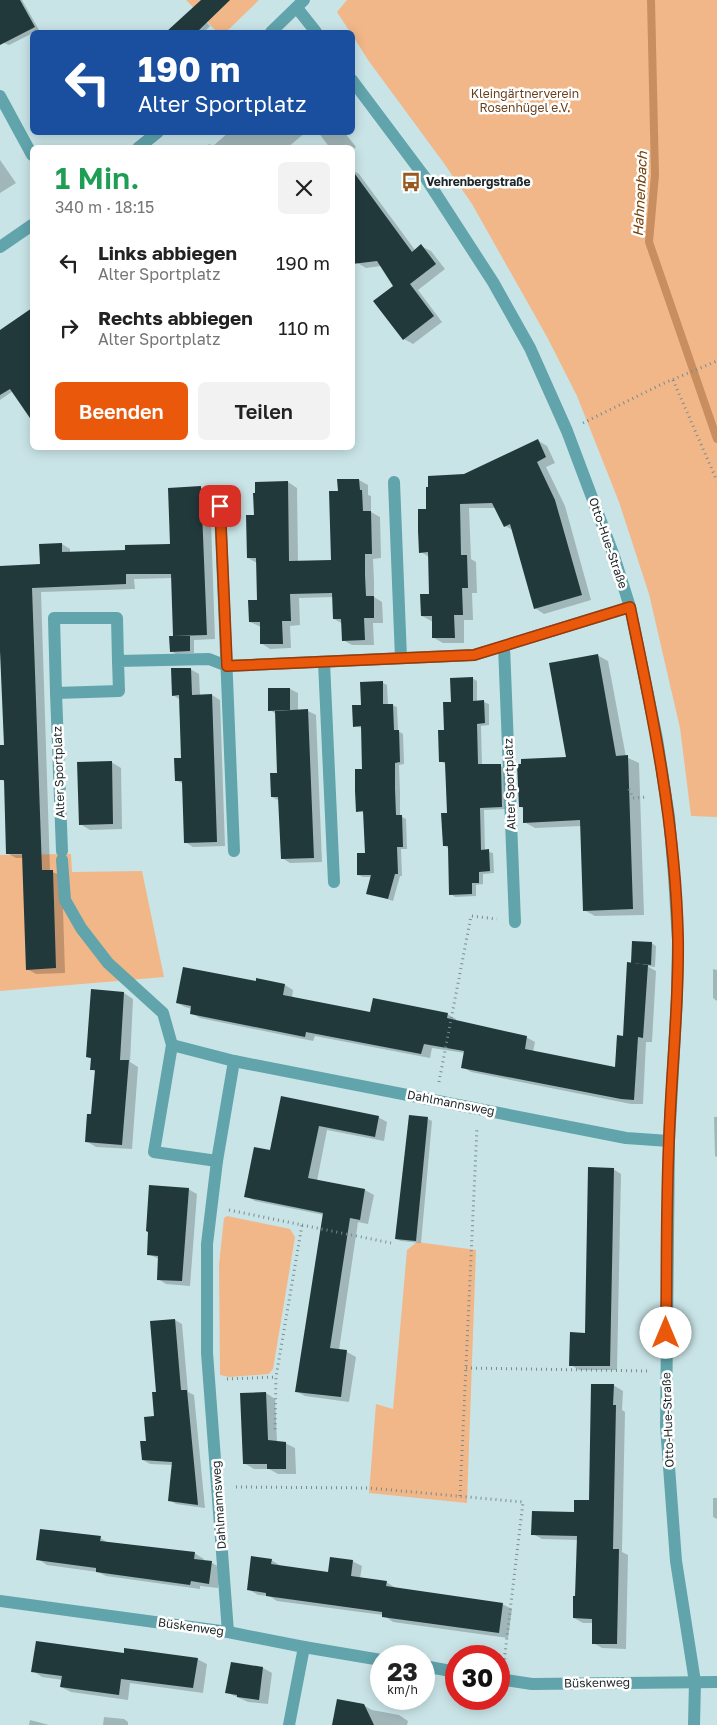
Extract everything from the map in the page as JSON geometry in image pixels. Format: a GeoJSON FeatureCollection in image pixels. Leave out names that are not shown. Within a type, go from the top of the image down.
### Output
{"type":"FeatureCollection","features":[{"type":"Feature","properties":{"kind":"street"},"geometry":{"type":"LineString","coordinates":[[273,30],[300,4],[315,30]]}},
{"type":"Feature","properties":{"kind":"street","name":"Otto-Hue-Straße"},"geometry":{"type":"LineString","coordinates":[[355,84],[427,180],[493,282],[530,348],[567,431],[614,556],[630,607],[657,739],[669,817],[678,940],[677,998],[669,1141],[666,1426],[676,1561],[695,1682],[694,1725]]}},
{"type":"Feature","properties":{"kind":"street"},"geometry":{"type":"LineString","coordinates":[[0,96],[30,151]]}},
{"type":"Feature","properties":{"kind":"street"},"geometry":{"type":"LineString","coordinates":[[142,145],[154,135]]}},
{"type":"Feature","properties":{"kind":"street"},"geometry":{"type":"LineString","coordinates":[[0,247],[30,226]]}},
{"type":"Feature","properties":{"kind":"street"},"geometry":{"type":"LineString","coordinates":[[394,482],[401,658]]}},
{"type":"Feature","properties":{"kind":"street"},"geometry":{"type":"LineString","coordinates":[[220,506],[234,851]]}},
{"type":"Feature","properties":{"kind":"street"},"geometry":{"type":"LineString","coordinates":[[118,661],[209,659],[227,666],[474,655],[630,607]]}},
{"type":"Feature","properties":{"kind":"street","name":"Alter Sportplatz"},"geometry":{"type":"LineString","coordinates":[[56,693],[119,692],[117,618],[54,618],[56,693],[62,855],[65,900],[81,928],[108,963],[163,1013],[172,1045]]}},
{"type":"Feature","properties":{"kind":"street","name":"Alter Sportplatz"},"geometry":{"type":"LineString","coordinates":[[504,646],[515,922]]}},
{"type":"Feature","properties":{"kind":"street"},"geometry":{"type":"LineString","coordinates":[[324,662],[334,882]]}},
{"type":"Feature","properties":{"kind":"street"},"geometry":{"type":"LineString","coordinates":[[172,1045],[154,1152],[217,1161]]}},
{"type":"Feature","properties":{"kind":"street","name":"Dahlmannsweg"},"geometry":{"type":"LineString","coordinates":[[172,1045],[234,1061],[626,1138],[669,1141]]}},
{"type":"Feature","properties":{"kind":"street","name":"Dahlmannsweg"},"geometry":{"type":"LineString","coordinates":[[228,1632],[207,1353],[207,1244],[217,1161],[234,1061]]}},
{"type":"Feature","properties":{"kind":"street","name":"Büskenweg"},"geometry":{"type":"LineString","coordinates":[[0,1601],[228,1632],[370,1658]]}},
{"type":"Feature","properties":{"kind":"street"},"geometry":{"type":"LineString","coordinates":[[289,1725],[304,1647]]}},
{"type":"Feature","properties":{"kind":"street","name":"Büskenweg"},"geometry":{"type":"LineString","coordinates":[[510,1681],[532,1684],[717,1682]]}},
{"type":"Feature","properties":{"kind":"path"},"geometry":{"type":"LineString","coordinates":[[567,431],[673,380],[716,362]]}},
{"type":"Feature","properties":{"kind":"path"},"geometry":{"type":"LineString","coordinates":[[673,380],[717,481]]}},
{"type":"Feature","properties":{"kind":"path"},"geometry":{"type":"LineString","coordinates":[[436,1100],[471,916],[515,922]]}},
{"type":"Feature","properties":{"kind":"path"},"geometry":{"type":"LineString","coordinates":[[460,1496],[478,1109]]}},
{"type":"Feature","properties":{"kind":"path"},"geometry":{"type":"LineString","coordinates":[[212,1206],[391,1243]]}},
{"type":"Feature","properties":{"kind":"path"},"geometry":{"type":"LineString","coordinates":[[275,1433],[276,1377],[302,1225]]}},
{"type":"Feature","properties":{"kind":"path"},"geometry":{"type":"LineString","coordinates":[[466,1368],[666,1372]]}},
{"type":"Feature","properties":{"kind":"path"},"geometry":{"type":"LineString","coordinates":[[209,1379],[276,1377]]}},
{"type":"Feature","properties":{"kind":"path"},"geometry":{"type":"LineString","coordinates":[[218,1486],[369,1488],[523,1502],[504,1645]]}},
{"type":"Feature","properties":{"kind":"green space"},"geometry":{"type":"Polygon","coordinates":[[[186,0],[259,0],[228,30],[215,30],[186,0]]]}},
{"type":"Feature","properties":{"kind":"green space","name":"Kleingärtnerverein Rosenhügel e.V."},"geometry":{"type":"Polygon","coordinates":[[[347,0],[717,0],[717,817],[691,816],[680,728],[649,594],[619,502],[577,396],[547,337],[472,204],[368,60],[355,39],[355,30],[349,30],[337,12],[347,0]]]}},
{"type":"Feature","properties":{"kind":"green space"},"geometry":{"type":"Polygon","coordinates":[[[71,854],[72,872],[142,871],[164,977],[0,991],[0,855],[71,854]]]}},
{"type":"Feature","properties":{"kind":"green space"},"geometry":{"type":"Polygon","coordinates":[[[227,1216],[290,1229],[295,1237],[273,1369],[269,1374],[229,1377],[220,1375],[219,1265],[224,1218],[227,1216]]]}},
{"type":"Feature","properties":{"kind":"green space"},"geometry":{"type":"Polygon","coordinates":[[[417,1242],[476,1250],[467,1503],[369,1493],[376,1404],[393,1409],[407,1250],[417,1242]]]}},
{"type":"Feature","properties":{"kind":"building"},"geometry":{"type":"Polygon","coordinates":[[[0,0],[20,0],[35,27],[0,45],[0,0]]]}},
{"type":"Feature","properties":{"kind":"building"},"geometry":{"type":"Polygon","coordinates":[[[201,0],[230,0],[199,30],[168,30],[201,0]]]}},
{"type":"Feature","properties":{"kind":"building"},"geometry":{"type":"Polygon","coordinates":[[[355,174],[412,252],[421,244],[436,264],[410,284],[434,316],[403,340],[373,301],[393,286],[377,261],[355,264],[355,174]]]}},
{"type":"Feature","properties":{"kind":"building"},"geometry":{"type":"Polygon","coordinates":[[[30,309],[30,418],[10,389],[0,395],[0,330],[30,309]]]}},
{"type":"Feature","properties":{"kind":"building"},"geometry":{"type":"Polygon","coordinates":[[[538,439],[546,457],[537,462],[555,500],[582,595],[534,609],[510,524],[504,527],[492,503],[460,504],[461,555],[467,555],[468,588],[462,588],[463,615],[454,615],[455,638],[432,638],[432,616],[421,616],[420,594],[429,594],[428,552],[419,553],[418,531],[418,509],[426,509],[428,476],[464,474],[538,439]]]}},
{"type":"Feature","properties":{"kind":"building"},"geometry":{"type":"Polygon","coordinates":[[[337,479],[359,479],[360,490],[362,490],[363,511],[371,511],[372,554],[365,554],[365,575],[366,596],[374,596],[374,618],[364,618],[365,640],[342,641],[341,619],[333,619],[332,593],[290,594],[291,621],[282,621],[283,644],[260,644],[260,622],[249,622],[248,600],[257,600],[256,558],[247,558],[246,515],[254,515],[253,493],[255,493],[255,482],[288,481],[289,561],[331,560],[329,491],[338,491],[337,479]]]}},
{"type":"Feature","properties":{"kind":"building"},"geometry":{"type":"Polygon","coordinates":[[[201,486],[207,635],[173,636],[171,574],[126,574],[126,584],[32,588],[42,870],[53,870],[56,968],[26,970],[22,854],[6,854],[4,780],[0,780],[0,745],[4,745],[0,651],[0,566],[40,564],[39,544],[62,543],[62,552],[125,550],[125,545],[170,544],[168,488],[201,486]]]}},
{"type":"Feature","properties":{"kind":"building"},"geometry":{"type":"Polygon","coordinates":[[[169,636],[190,636],[190,651],[170,652],[169,636]]]}},
{"type":"Feature","properties":{"kind":"building"},"geometry":{"type":"Polygon","coordinates":[[[598,654],[616,756],[628,755],[633,909],[583,911],[580,820],[523,823],[523,807],[519,807],[517,764],[521,764],[521,759],[566,757],[549,663],[598,654]]]}},
{"type":"Feature","properties":{"kind":"building"},"geometry":{"type":"Polygon","coordinates":[[[171,668],[191,668],[192,695],[212,694],[217,842],[184,843],[182,781],[175,781],[174,758],[181,758],[179,695],[172,696],[171,668]]]}},
{"type":"Feature","properties":{"kind":"building"},"geometry":{"type":"Polygon","coordinates":[[[473,677],[473,701],[484,700],[485,723],[477,724],[478,764],[501,764],[502,807],[480,808],[481,850],[489,849],[490,871],[479,872],[479,883],[472,883],[472,894],[449,895],[448,846],[443,846],[441,813],[447,813],[445,762],[439,762],[438,730],[444,730],[443,702],[451,702],[450,678],[473,677]]]}},
{"type":"Feature","properties":{"kind":"building"},"geometry":{"type":"Polygon","coordinates":[[[383,681],[383,704],[393,704],[394,730],[399,730],[400,762],[395,763],[395,789],[396,815],[402,815],[403,847],[397,847],[398,874],[395,874],[388,899],[366,894],[371,875],[357,875],[357,853],[365,853],[363,811],[356,812],[355,791],[355,769],[362,769],[361,726],[353,727],[352,705],[361,705],[360,682],[383,681]]]}},
{"type":"Feature","properties":{"kind":"building"},"geometry":{"type":"Polygon","coordinates":[[[268,688],[290,688],[290,710],[268,711],[268,688]]]}},
{"type":"Feature","properties":{"kind":"building"},"geometry":{"type":"Polygon","coordinates":[[[308,709],[314,858],[281,859],[278,797],[271,797],[270,773],[277,773],[275,711],[308,709]]]}},
{"type":"Feature","properties":{"kind":"building"},"geometry":{"type":"Polygon","coordinates":[[[112,761],[113,824],[79,825],[77,762],[112,761]]]}},
{"type":"Feature","properties":{"kind":"building"},"geometry":{"type":"Polygon","coordinates":[[[632,941],[652,942],[651,965],[631,963],[632,941]]]}},
{"type":"Feature","properties":{"kind":"building"},"geometry":{"type":"Polygon","coordinates":[[[627,962],[648,965],[643,1038],[638,1037],[634,1100],[461,1068],[464,1051],[424,1044],[421,1054],[306,1032],[305,1037],[190,1014],[191,1006],[176,1003],[183,967],[256,981],[256,978],[285,984],[283,995],[370,1012],[373,998],[448,1013],[447,1018],[527,1036],[525,1049],[615,1067],[617,1035],[623,1036],[627,962]]]}},
{"type":"Feature","properties":{"kind":"building"},"geometry":{"type":"Polygon","coordinates":[[[91,989],[124,992],[120,1060],[129,1060],[122,1145],[85,1142],[87,1114],[91,1114],[95,1070],[90,1070],[91,1058],[86,1057],[91,989]]]}},
{"type":"Feature","properties":{"kind":"building"},"geometry":{"type":"Polygon","coordinates":[[[281,1096],[379,1116],[375,1137],[319,1126],[308,1178],[365,1189],[360,1220],[350,1218],[330,1348],[347,1350],[341,1397],[295,1392],[323,1213],[244,1197],[254,1147],[270,1150],[281,1096]]]}},
{"type":"Feature","properties":{"kind":"building"},"geometry":{"type":"Polygon","coordinates":[[[409,1115],[428,1117],[416,1241],[395,1239],[409,1115]]]}},
{"type":"Feature","properties":{"kind":"building"},"geometry":{"type":"Polygon","coordinates":[[[588,1167],[614,1168],[610,1366],[569,1366],[570,1332],[585,1333],[588,1167]]]}},
{"type":"Feature","properties":{"kind":"building"},"geometry":{"type":"Polygon","coordinates":[[[149,1185],[189,1188],[182,1281],[157,1280],[158,1256],[147,1255],[148,1232],[146,1231],[149,1185]]]}},
{"type":"Feature","properties":{"kind":"building"},"geometry":{"type":"Polygon","coordinates":[[[175,1319],[181,1390],[187,1390],[198,1505],[168,1501],[172,1462],[142,1460],[140,1441],[146,1441],[144,1417],[154,1416],[152,1392],[156,1392],[150,1321],[175,1319]]]}},
{"type":"Feature","properties":{"kind":"building"},"geometry":{"type":"Polygon","coordinates":[[[591,1384],[614,1384],[613,1405],[616,1405],[613,1549],[619,1549],[617,1644],[592,1644],[592,1619],[573,1618],[577,1536],[531,1535],[532,1511],[574,1512],[574,1500],[589,1500],[591,1384]]]}},
{"type":"Feature","properties":{"kind":"building"},"geometry":{"type":"Polygon","coordinates":[[[266,1392],[268,1440],[286,1442],[286,1469],[267,1469],[267,1464],[243,1464],[240,1393],[266,1392]]]}},
{"type":"Feature","properties":{"kind":"building"},"geometry":{"type":"Polygon","coordinates":[[[40,1529],[101,1536],[100,1541],[195,1552],[194,1559],[212,1561],[209,1584],[191,1581],[190,1585],[96,1572],[96,1568],[36,1560],[40,1529]]]}},
{"type":"Feature","properties":{"kind":"building"},"geometry":{"type":"Polygon","coordinates":[[[251,1556],[272,1559],[271,1564],[328,1572],[330,1557],[353,1560],[351,1576],[387,1581],[386,1586],[503,1603],[499,1633],[382,1617],[382,1612],[266,1596],[266,1593],[247,1590],[251,1556]]]}},
{"type":"Feature","properties":{"kind":"building"},"geometry":{"type":"Polygon","coordinates":[[[36,1641],[124,1653],[124,1648],[198,1658],[193,1688],[121,1679],[119,1695],[60,1687],[62,1676],[31,1672],[36,1641]]]}},
{"type":"Feature","properties":{"kind":"building"},"geometry":{"type":"Polygon","coordinates":[[[231,1662],[263,1667],[259,1700],[225,1693],[231,1662]]]}},
{"type":"Feature","properties":{"kind":"building"},"geometry":{"type":"Polygon","coordinates":[[[337,1699],[364,1704],[374,1725],[332,1725],[337,1699]]]}},
{"type":"Feature","properties":{"kind":"waterway","name":"Hahnenbach"},"geometry":{"type":"LineString","coordinates":[[651,0],[655,175],[649,242],[717,439]]}},
{"type":"Feature","properties":{"kind":"place","name":"Vehrenbergstraße"},"geometry":{"type":"Point","coordinates":[411,182]}},
{"type":"Feature","properties":{"kind":"route"},"geometry":{"type":"LineString","coordinates":[[220,506],[227,666],[474,655],[630,607],[657,739],[669,817],[678,940],[677,998],[669,1141],[666,1333]]}}]}
